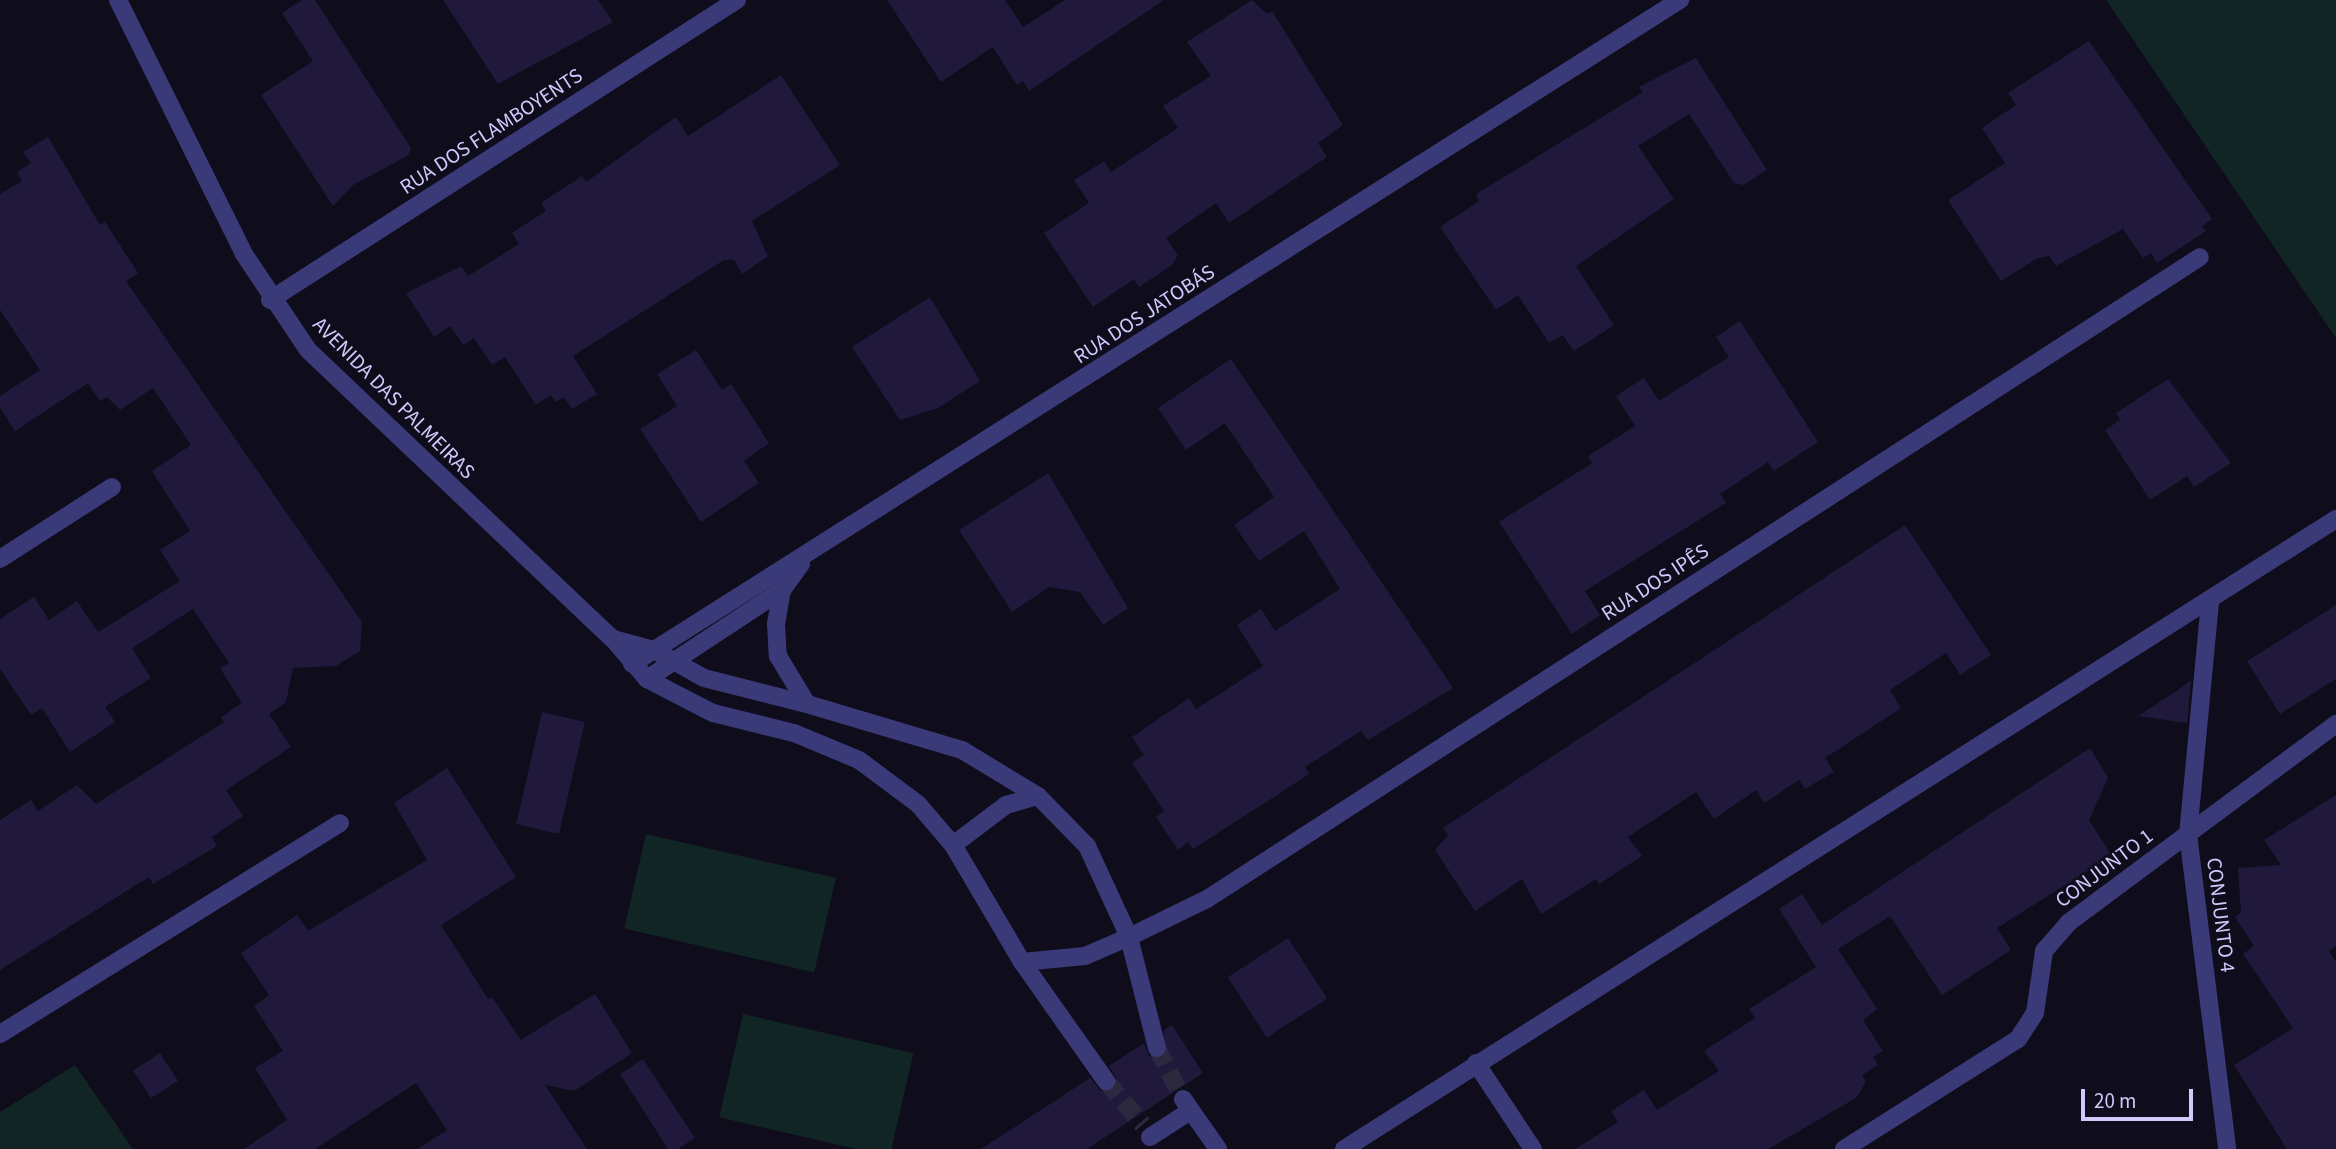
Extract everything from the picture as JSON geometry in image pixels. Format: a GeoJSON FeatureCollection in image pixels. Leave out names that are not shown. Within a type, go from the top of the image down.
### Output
{"type":"FeatureCollection","features":[{"type":"Feature","properties":{"kind":"street","name":"AVENIDA DAS PALMEIRAS"},"geometry":{"type":"LineString","coordinates":[[118,0],[270,300],[309,350],[377,418],[613,639],[647,679],[713,713],[794,733],[859,760],[918,804],[953,845],[1022,962],[1106,1081]]}},
{"type":"Feature","properties":{"kind":"street","name":"RUA DOS FLAMBOYENTS"},"geometry":{"type":"LineString","coordinates":[[270,300],[737,0]]}},
{"type":"Feature","properties":{"kind":"street","name":"RUA DOS JATOBÁS"},"geometry":{"type":"LineString","coordinates":[[632,664],[805,558],[1680,0]]}},
{"type":"Feature","properties":{"kind":"street","name":"RUA DOS IPÊS"},"geometry":{"type":"LineString","coordinates":[[1129,937],[1207,899],[2200,257]]}},
{"type":"Feature","properties":{"kind":"street"},"geometry":{"type":"LineString","coordinates":[[0,559],[112,487]]}},
{"type":"Feature","properties":{"kind":"street"},"geometry":{"type":"LineString","coordinates":[[1344,1149],[1476,1063],[2210,602],[2336,519]]}},
{"type":"Feature","properties":{"kind":"street"},"geometry":{"type":"LineString","coordinates":[[647,679],[782,590],[805,558]]}},
{"type":"Feature","properties":{"kind":"street"},"geometry":{"type":"LineString","coordinates":[[782,590],[778,656],[807,704]]}},
{"type":"Feature","properties":{"kind":"street","name":"CONJUNTO 4"},"geometry":{"type":"LineString","coordinates":[[2210,602],[2188,834],[2227,1149]]}},
{"type":"Feature","properties":{"kind":"street","name":"AVENIDA DAS PALMEIRAS"},"geometry":{"type":"LineString","coordinates":[[613,639],[654,650],[671,662],[704,678],[807,704],[962,750],[1038,796],[1087,846],[1129,937],[1157,1048]]}},
{"type":"Feature","properties":{"kind":"street","name":"CONJUNTO 1"},"geometry":{"type":"LineString","coordinates":[[1844,1149],[2018,1040],[2035,1013],[2044,951],[2060,932],[2336,724]]}},
{"type":"Feature","properties":{"kind":"street"},"geometry":{"type":"LineString","coordinates":[[953,845],[1006,805],[1038,796]]}},
{"type":"Feature","properties":{"kind":"street"},"geometry":{"type":"LineString","coordinates":[[0,1034],[340,823]]}},
{"type":"Feature","properties":{"kind":"street"},"geometry":{"type":"LineString","coordinates":[[1022,962],[1085,956],[1129,937]]}},
{"type":"Feature","properties":{"kind":"street"},"geometry":{"type":"LineString","coordinates":[[1476,1063],[1533,1149]]}},
{"type":"Feature","properties":{"kind":"street"},"geometry":{"type":"LineString","coordinates":[[1149,1137],[1186,1105],[1218,1149]]}},
{"type":"Feature","properties":{"kind":"green space"},"geometry":{"type":"Polygon","coordinates":[[[2106,0],[2336,0],[2336,338],[2106,0]]]}},
{"type":"Feature","properties":{"kind":"green space"},"geometry":{"type":"Polygon","coordinates":[[[646,834],[836,878],[814,972],[624,929],[646,834]]]}},
{"type":"Feature","properties":{"kind":"green space"},"geometry":{"type":"Polygon","coordinates":[[[743,1014],[914,1053],[891,1149],[857,1149],[719,1117],[743,1014]]]}},
{"type":"Feature","properties":{"kind":"green space"},"geometry":{"type":"Polygon","coordinates":[[[75,1065],[133,1149],[0,1149],[0,1112],[75,1065]]]}},
{"type":"Feature","properties":{"kind":"building"},"geometry":{"type":"Polygon","coordinates":[[[302,0],[315,0],[411,148],[409,155],[353,185],[333,206],[261,95],[313,61],[282,13],[302,0]]]}},
{"type":"Feature","properties":{"kind":"building"},"geometry":{"type":"Polygon","coordinates":[[[443,0],[598,0],[613,22],[498,84],[443,0]]]}},
{"type":"Feature","properties":{"kind":"building"},"geometry":{"type":"Polygon","coordinates":[[[887,0],[1005,0],[1023,27],[1065,0],[1164,0],[1029,91],[1023,81],[1017,85],[993,47],[941,82],[887,0]]]}},
{"type":"Feature","properties":{"kind":"building"},"geometry":{"type":"Polygon","coordinates":[[[1252,0],[1267,14],[1272,11],[1343,125],[1318,143],[1327,157],[1229,223],[1216,203],[1166,238],[1178,255],[1172,265],[1139,287],[1134,279],[1093,307],[1044,233],[1089,203],[1074,180],[1104,161],[1111,172],[1178,128],[1163,106],[1211,76],[1187,42],[1252,0]]]}},
{"type":"Feature","properties":{"kind":"building"},"geometry":{"type":"Polygon","coordinates":[[[2089,41],[2212,219],[2202,226],[2206,231],[2157,263],[2151,253],[2143,258],[2123,229],[2056,266],[2049,256],[2036,259],[2001,281],[1948,200],[2005,163],[1982,128],[2016,105],[2008,93],[2089,41]]]}},
{"type":"Feature","properties":{"kind":"building"},"geometry":{"type":"Polygon","coordinates":[[[1696,58],[1767,170],[1743,185],[1734,183],[1689,114],[1638,146],[1674,199],[1576,266],[1614,325],[1574,351],[1563,335],[1549,343],[1518,295],[1496,310],[1440,227],[1479,201],[1476,194],[1643,92],[1639,87],[1696,58]]]}},
{"type":"Feature","properties":{"kind":"building"},"geometry":{"type":"Polygon","coordinates":[[[781,75],[840,165],[752,221],[768,256],[742,274],[734,260],[724,260],[573,356],[597,394],[572,409],[564,397],[556,402],[551,395],[536,405],[505,357],[492,365],[474,338],[463,345],[450,326],[434,337],[406,293],[461,266],[468,276],[519,244],[512,233],[546,211],[541,203],[582,176],[586,182],[676,117],[688,136],[781,75]]]}},
{"type":"Feature","properties":{"kind":"building"},"geometry":{"type":"Polygon","coordinates":[[[48,137],[100,225],[105,222],[138,273],[126,281],[362,622],[360,651],[336,666],[293,668],[286,702],[269,714],[291,747],[226,790],[243,816],[212,837],[217,846],[153,884],[149,877],[0,970],[0,820],[31,800],[38,811],[77,785],[96,804],[224,722],[221,717],[242,703],[220,668],[229,663],[193,609],[132,648],[151,678],[105,707],[115,722],[70,752],[42,708],[31,715],[0,669],[0,619],[34,597],[49,620],[77,601],[98,632],[180,581],[160,550],[190,531],[152,471],[191,445],[153,388],[120,410],[107,397],[100,401],[88,383],[15,431],[0,408],[0,396],[40,370],[0,310],[0,194],[22,181],[17,172],[31,163],[23,152],[48,137]]]}},
{"type":"Feature","properties":{"kind":"building"},"geometry":{"type":"Polygon","coordinates":[[[930,297],[980,381],[938,408],[900,420],[852,347],[930,297]]]}},
{"type":"Feature","properties":{"kind":"building"},"geometry":{"type":"Polygon","coordinates":[[[1740,321],[1818,442],[1774,471],[1768,462],[1720,494],[1726,503],[1585,591],[1600,615],[1572,634],[1499,522],[1592,463],[1588,456],[1635,426],[1616,396],[1644,378],[1659,401],[1729,357],[1716,337],[1740,321]]]}},
{"type":"Feature","properties":{"kind":"building"},"geometry":{"type":"Polygon","coordinates":[[[696,350],[722,390],[731,384],[769,443],[744,461],[759,483],[701,522],[640,429],[677,406],[657,374],[696,350]]]}},
{"type":"Feature","properties":{"kind":"building"},"geometry":{"type":"Polygon","coordinates":[[[1231,359],[1453,688],[1368,740],[1361,731],[1305,767],[1309,774],[1277,795],[1193,849],[1188,842],[1178,850],[1156,817],[1164,811],[1132,763],[1144,755],[1132,737],[1189,698],[1196,709],[1263,666],[1237,625],[1261,609],[1275,631],[1340,589],[1304,531],[1259,561],[1234,525],[1274,497],[1225,423],[1186,450],[1158,408],[1231,359]]]}},
{"type":"Feature","properties":{"kind":"building"},"geometry":{"type":"Polygon","coordinates":[[[2168,379],[2231,463],[2194,487],[2187,476],[2150,500],[2105,430],[2120,420],[2116,413],[2168,379]]]}},
{"type":"Feature","properties":{"kind":"building"},"geometry":{"type":"Polygon","coordinates":[[[1048,473],[1128,608],[1103,625],[1080,592],[1049,587],[1012,612],[959,530],[1048,473]]]}},
{"type":"Feature","properties":{"kind":"building"},"geometry":{"type":"Polygon","coordinates":[[[1905,525],[1991,655],[1960,675],[1946,653],[1890,690],[1901,708],[1825,758],[1834,772],[1805,789],[1799,780],[1764,803],[1756,790],[1714,819],[1696,792],[1628,837],[1642,856],[1599,884],[1596,879],[1541,914],[1522,879],[1475,911],[1435,850],[1448,835],[1443,828],[1905,525]]]}},
{"type":"Feature","properties":{"kind":"building"},"geometry":{"type":"Polygon","coordinates":[[[2336,605],[2336,679],[2280,714],[2247,661],[2336,605]]]}},
{"type":"Feature","properties":{"kind":"building"},"geometry":{"type":"Polygon","coordinates":[[[2191,680],[2187,723],[2138,716],[2175,692],[2191,680]]]}},
{"type":"Feature","properties":{"kind":"building"},"geometry":{"type":"Polygon","coordinates":[[[542,712],[585,722],[559,834],[516,824],[542,712]]]}},
{"type":"Feature","properties":{"kind":"building"},"geometry":{"type":"Polygon","coordinates":[[[2090,748],[2108,778],[2089,820],[2112,856],[1997,928],[2011,950],[1942,995],[1890,916],[1838,949],[1877,1009],[1863,1020],[1883,1051],[1873,1057],[1878,1065],[1862,1075],[1866,1082],[1856,1098],[1768,1149],[1575,1149],[1618,1122],[1611,1111],[1644,1090],[1657,1110],[1719,1071],[1704,1051],[1755,1018],[1749,1009],[1816,967],[1779,909],[1802,894],[1822,925],[2090,748]]]}},
{"type":"Feature","properties":{"kind":"building"},"geometry":{"type":"Polygon","coordinates":[[[447,768],[516,877],[441,925],[488,999],[492,997],[521,1040],[595,994],[632,1053],[574,1091],[545,1085],[587,1149],[418,1149],[447,1130],[416,1083],[315,1149],[244,1149],[287,1120],[255,1068],[283,1051],[254,1006],[269,995],[241,953],[297,915],[308,931],[427,860],[394,803],[447,768]]]}},
{"type":"Feature","properties":{"kind":"building"},"geometry":{"type":"Polygon","coordinates":[[[2336,795],[2336,946],[2329,951],[2336,961],[2336,1149],[2287,1149],[2234,1065],[2293,1028],[2243,954],[2254,946],[2235,917],[2241,913],[2238,868],[2281,865],[2264,840],[2336,795]]]}},
{"type":"Feature","properties":{"kind":"building"},"geometry":{"type":"Polygon","coordinates":[[[1288,938],[1327,998],[1267,1038],[1228,977],[1288,938]]]}},
{"type":"Feature","properties":{"kind":"building"},"geometry":{"type":"Polygon","coordinates":[[[1172,1025],[1203,1073],[1087,1149],[981,1149],[1090,1078],[1101,1091],[1112,1091],[1117,1079],[1109,1066],[1144,1043],[1149,1056],[1164,1057],[1164,1030],[1172,1025]]]}},
{"type":"Feature","properties":{"kind":"building"},"geometry":{"type":"Polygon","coordinates":[[[160,1053],[178,1081],[151,1098],[133,1070],[160,1053]]]}},
{"type":"Feature","properties":{"kind":"building"},"geometry":{"type":"Polygon","coordinates":[[[643,1059],[695,1138],[678,1149],[668,1149],[620,1074],[643,1059]]]}},
{"type":"Feature","properties":{"kind":"tunnel"},"geometry":{"type":"LineString","coordinates":[[1157,1048],[1183,1099]]}},
{"type":"Feature","properties":{"kind":"tunnel"},"geometry":{"type":"LineString","coordinates":[[1106,1081],[1143,1125]]}}]}
